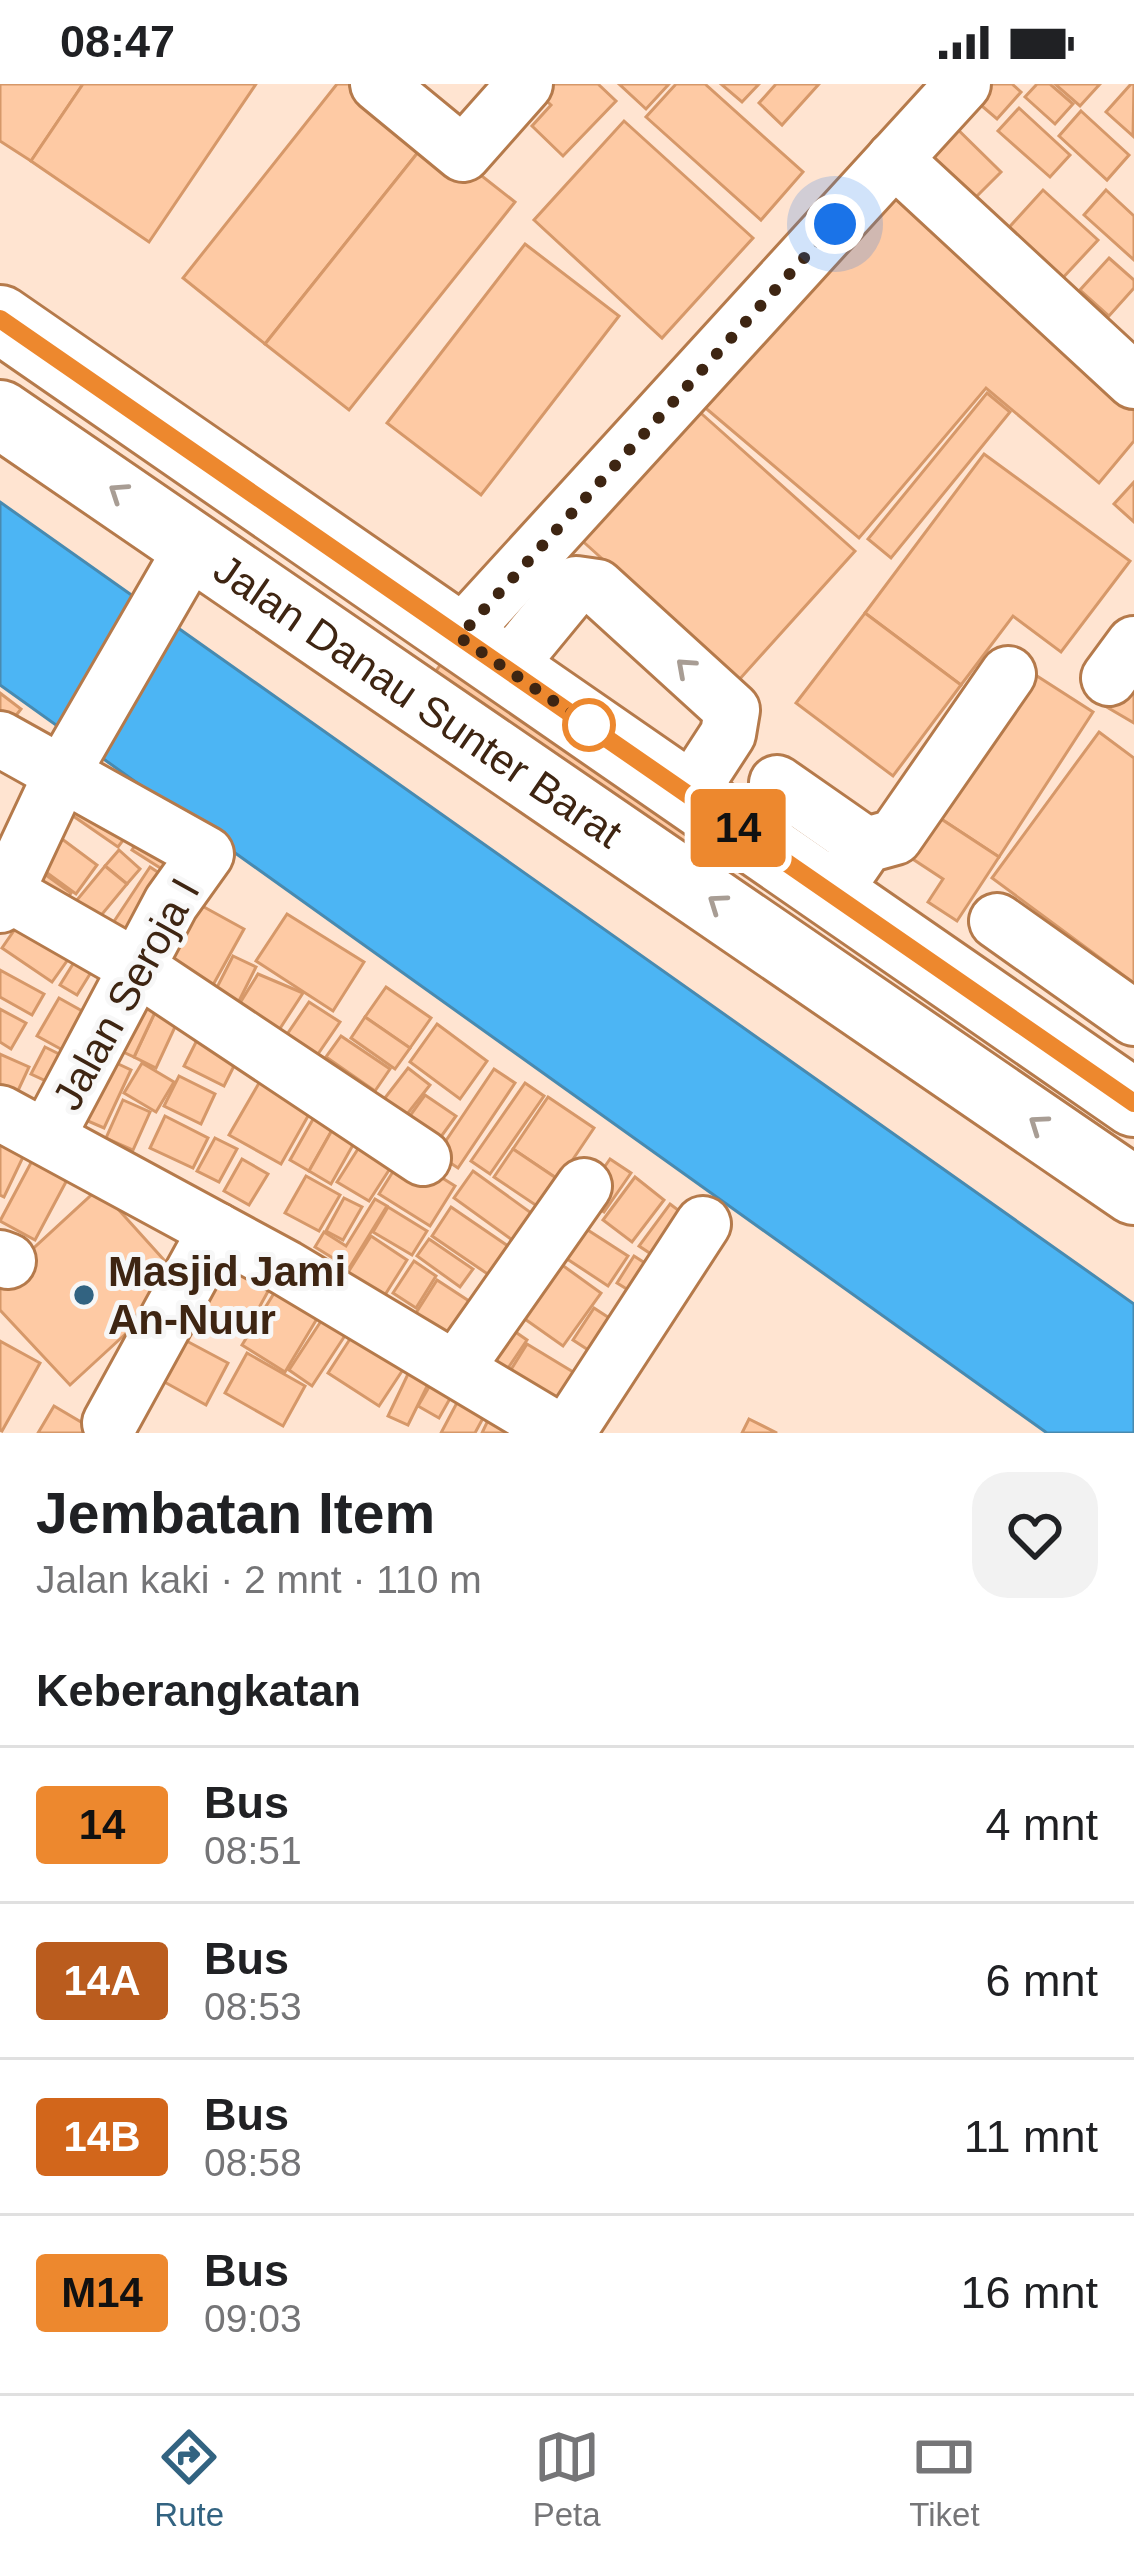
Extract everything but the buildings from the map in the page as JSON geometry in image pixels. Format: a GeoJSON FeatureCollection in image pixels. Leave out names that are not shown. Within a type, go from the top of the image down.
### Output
{"type":"FeatureCollection","features":[{"type":"Feature","properties":{"kind":"main road","name":"Jalan Danau Sunter Barat"},"geometry":{"type":"LineString","coordinates":[[0,319],[689,794],[850,869],[1112,1088]]}},
{"type":"Feature","properties":{"kind":"main road","name":"Jalan Danau Sunter Barat"},"geometry":{"type":"LineString","coordinates":[[0,414],[183,564],[1134,1191]]}},
{"type":"Feature","properties":{"kind":"street"},"geometry":{"type":"LineString","coordinates":[[378,84],[463,154],[525,84]]}},
{"type":"Feature","properties":{"kind":"street"},"geometry":{"type":"LineString","coordinates":[[483,653],[895,159],[963,84]]}},
{"type":"Feature","properties":{"kind":"street"},"geometry":{"type":"LineString","coordinates":[[895,159],[1134,382]]}},
{"type":"Feature","properties":{"kind":"street"},"geometry":{"type":"LineString","coordinates":[[183,564],[69,763],[2,895],[136,967],[424,1158]]}},
{"type":"Feature","properties":{"kind":"street"},"geometry":{"type":"LineString","coordinates":[[483,653],[576,584],[597,587],[731,710],[728,734],[689,794]]}},
{"type":"Feature","properties":{"kind":"street"},"geometry":{"type":"LineString","coordinates":[[777,782],[850,869],[895,837],[1007,674]]}},
{"type":"Feature","properties":{"kind":"street"},"geometry":{"type":"LineString","coordinates":[[0,739],[69,763]]}},
{"type":"Feature","properties":{"kind":"street","name":"Jalan Seroja I"},"geometry":{"type":"LineString","coordinates":[[24,1124],[136,967],[171,903],[206,854],[69,763]]}},
{"type":"Feature","properties":{"kind":"street"},"geometry":{"type":"LineString","coordinates":[[997,921],[1126,1012],[1112,1088]]}},
{"type":"Feature","properties":{"kind":"street"},"geometry":{"type":"LineString","coordinates":[[24,1124],[457,1367],[564,1433],[703,1224]]}},
{"type":"Feature","properties":{"kind":"street"},"geometry":{"type":"LineString","coordinates":[[457,1367],[584,1186]]}},
{"type":"Feature","properties":{"kind":"street"},"geometry":{"type":"LineString","coordinates":[[110,1423],[216,1230]]}},
{"type":"Feature","properties":{"kind":"water"},"geometry":{"type":"Polygon","coordinates":[[[0,502],[1134,1304],[1134,1433],[1047,1433],[0,685],[0,502]]]}},
{"type":"Feature","properties":{"kind":"bus line","name":"14"},"geometry":{"type":"LineString","coordinates":[[0,319],[1134,1103]]}},
{"type":"Feature","properties":{"kind":"place","name":"Masjid Jami An-Nuur"},"geometry":{"type":"Point","coordinates":[84,1295]}},
{"type":"Feature","properties":{"kind":"route"},"geometry":{"type":"LineString","coordinates":[[589,725],[459,637],[835,224]]}}]}
